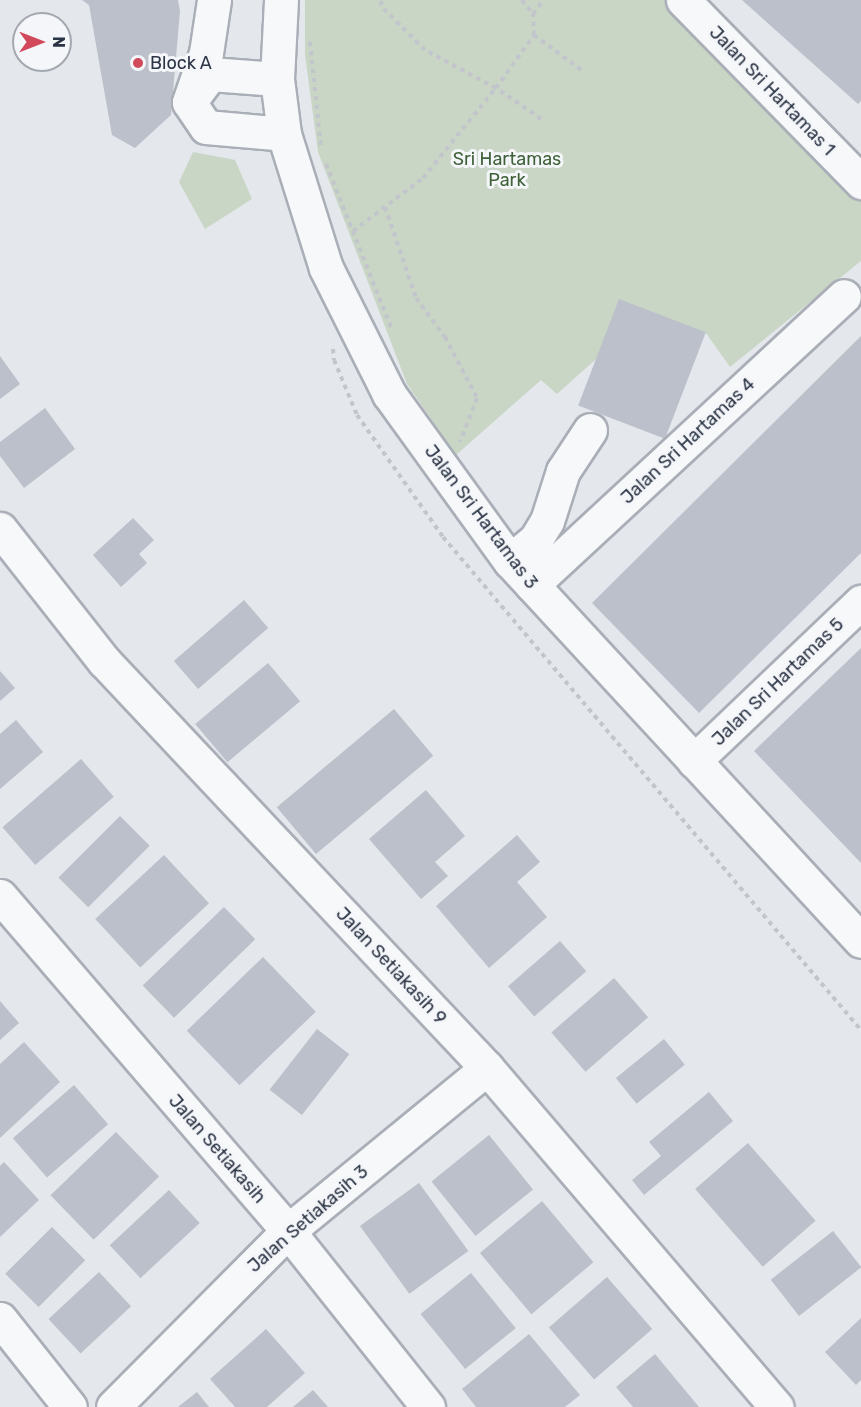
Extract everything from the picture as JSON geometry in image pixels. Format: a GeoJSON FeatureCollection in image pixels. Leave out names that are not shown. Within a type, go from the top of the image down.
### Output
{"type":"FeatureCollection","features":[{"type":"Feature","properties":{"kind":"street"},"geometry":{"type":"LineString","coordinates":[[189,102],[206,53],[214,0]]}},
{"type":"Feature","properties":{"kind":"street","name":"Jalan Sri Hartamas 3"},"geometry":{"type":"LineString","coordinates":[[282,0],[277,79],[284,134],[326,267],[389,394],[510,561],[694,761],[858,932]]}},
{"type":"Feature","properties":{"kind":"street","name":"Jalan Sri Hartamas 1"},"geometry":{"type":"LineString","coordinates":[[682,0],[858,173]]}},
{"type":"Feature","properties":{"kind":"street"},"geometry":{"type":"LineString","coordinates":[[189,102],[210,74],[277,79]]}},
{"type":"Feature","properties":{"kind":"street"},"geometry":{"type":"LineString","coordinates":[[189,102],[206,127],[284,134]]}},
{"type":"Feature","properties":{"kind":"street","name":"Jalan Sri Hartamas 4"},"geometry":{"type":"LineString","coordinates":[[532,585],[844,296]]}},
{"type":"Feature","properties":{"kind":"street"},"geometry":{"type":"LineString","coordinates":[[510,561],[536,539],[547,521],[563,471],[590,430]]}},
{"type":"Feature","properties":{"kind":"street","name":"Jalan Setiakasih 9"},"geometry":{"type":"LineString","coordinates":[[0,529],[104,661],[487,1068],[777,1407]]}},
{"type":"Feature","properties":{"kind":"street","name":"Jalan Sri Hartamas 5"},"geometry":{"type":"LineString","coordinates":[[694,761],[861,602]]}},
{"type":"Feature","properties":{"kind":"street","name":"Jalan Setiakasih"},"geometry":{"type":"LineString","coordinates":[[0,896],[288,1231],[428,1407]]}},
{"type":"Feature","properties":{"kind":"street","name":"Jalan Setiakasih 3"},"geometry":{"type":"LineString","coordinates":[[113,1407],[288,1231],[487,1068]]}},
{"type":"Feature","properties":{"kind":"street"},"geometry":{"type":"LineString","coordinates":[[0,1319],[70,1407]]}},
{"type":"Feature","properties":{"kind":"path"},"geometry":{"type":"LineString","coordinates":[[383,0],[380,5],[425,50],[496,88],[541,119]]}},
{"type":"Feature","properties":{"kind":"path"},"geometry":{"type":"LineString","coordinates":[[353,231],[423,178],[496,88],[534,35],[533,14],[522,0]]}},
{"type":"Feature","properties":{"kind":"path"},"geometry":{"type":"LineString","coordinates":[[533,14],[543,0]]}},
{"type":"Feature","properties":{"kind":"path"},"geometry":{"type":"LineString","coordinates":[[534,35],[583,71]]}},
{"type":"Feature","properties":{"kind":"path"},"geometry":{"type":"LineString","coordinates":[[310,37],[322,151]]}},
{"type":"Feature","properties":{"kind":"path"},"geometry":{"type":"LineString","coordinates":[[326,161],[396,339]]}},
{"type":"Feature","properties":{"kind":"path"},"geometry":{"type":"LineString","coordinates":[[385,207],[416,298],[446,337],[477,398],[457,448],[451,438]]}},
{"type":"Feature","properties":{"kind":"path"},"geometry":{"type":"LineString","coordinates":[[332,337],[334,360],[357,415],[442,537],[861,1029]]}},
{"type":"Feature","properties":{"kind":"green space","name":"Sri Hartamas Park"},"geometry":{"type":"Polygon","coordinates":[[[305,0],[674,0],[861,196],[861,261],[730,367],[706,333],[595,360],[557,394],[541,380],[456,455],[407,384],[318,152],[305,55],[305,0]]]}},
{"type":"Feature","properties":{"kind":"green space"},"geometry":{"type":"Polygon","coordinates":[[[193,152],[235,160],[252,199],[205,229],[179,182],[193,152]]]}},
{"type":"Feature","properties":{"kind":"building","name":"Block A"},"geometry":{"type":"Polygon","coordinates":[[[82,0],[178,0],[180,11],[171,115],[135,148],[112,135],[89,5],[82,0]]]}},
{"type":"Feature","properties":{"kind":"building"},"geometry":{"type":"Polygon","coordinates":[[[742,0],[861,0],[861,101],[858,104],[742,0]]]}},
{"type":"Feature","properties":{"kind":"building"},"geometry":{"type":"Polygon","coordinates":[[[619,299],[706,332],[665,439],[578,405],[619,299]]]}},
{"type":"Feature","properties":{"kind":"building"},"geometry":{"type":"Polygon","coordinates":[[[861,336],[861,553],[699,713],[592,603],[861,336]]]}},
{"type":"Feature","properties":{"kind":"building"},"geometry":{"type":"Polygon","coordinates":[[[0,356],[20,384],[0,399],[0,356]]]}},
{"type":"Feature","properties":{"kind":"building"},"geometry":{"type":"Polygon","coordinates":[[[45,408],[75,449],[24,488],[0,456],[0,442],[45,408]]]}},
{"type":"Feature","properties":{"kind":"building"},"geometry":{"type":"Polygon","coordinates":[[[133,518],[154,540],[139,554],[147,563],[121,587],[93,555],[133,518]]]}},
{"type":"Feature","properties":{"kind":"building"},"geometry":{"type":"Polygon","coordinates":[[[244,600],[268,628],[198,689],[174,661],[244,600]]]}},
{"type":"Feature","properties":{"kind":"building"},"geometry":{"type":"Polygon","coordinates":[[[861,648],[861,863],[754,751],[861,648]]]}},
{"type":"Feature","properties":{"kind":"building"},"geometry":{"type":"Polygon","coordinates":[[[268,663],[300,701],[227,762],[195,724],[268,663]]]}},
{"type":"Feature","properties":{"kind":"building"},"geometry":{"type":"Polygon","coordinates":[[[0,671],[15,688],[0,701],[0,671]]]}},
{"type":"Feature","properties":{"kind":"building"},"geometry":{"type":"Polygon","coordinates":[[[394,709],[433,756],[316,854],[277,807],[394,709]]]}},
{"type":"Feature","properties":{"kind":"building"},"geometry":{"type":"Polygon","coordinates":[[[16,720],[43,752],[0,789],[0,734],[16,720]]]}},
{"type":"Feature","properties":{"kind":"building"},"geometry":{"type":"Polygon","coordinates":[[[81,759],[114,797],[35,865],[3,827],[81,759]]]}},
{"type":"Feature","properties":{"kind":"building"},"geometry":{"type":"Polygon","coordinates":[[[426,790],[465,836],[435,862],[448,876],[421,899],[369,839],[426,790]]]}},
{"type":"Feature","properties":{"kind":"building"},"geometry":{"type":"Polygon","coordinates":[[[120,816],[150,846],[88,907],[58,878],[120,816]]]}},
{"type":"Feature","properties":{"kind":"building"},"geometry":{"type":"Polygon","coordinates":[[[517,835],[540,862],[517,882],[547,917],[489,968],[436,906],[517,835]]]}},
{"type":"Feature","properties":{"kind":"building"},"geometry":{"type":"Polygon","coordinates":[[[164,855],[209,903],[140,967],[95,919],[164,855]]]}},
{"type":"Feature","properties":{"kind":"building"},"geometry":{"type":"Polygon","coordinates":[[[224,907],[255,939],[174,1018],[143,985],[224,907]]]}},
{"type":"Feature","properties":{"kind":"building"},"geometry":{"type":"Polygon","coordinates":[[[560,941],[586,971],[534,1016],[508,986],[560,941]]]}},
{"type":"Feature","properties":{"kind":"building"},"geometry":{"type":"Polygon","coordinates":[[[263,957],[316,1012],[240,1085],[187,1031],[263,957]]]}},
{"type":"Feature","properties":{"kind":"building"},"geometry":{"type":"Polygon","coordinates":[[[614,978],[648,1017],[585,1072],[551,1032],[614,978]]]}},
{"type":"Feature","properties":{"kind":"building"},"geometry":{"type":"Polygon","coordinates":[[[0,1001],[19,1023],[0,1040],[0,1001]]]}},
{"type":"Feature","properties":{"kind":"building"},"geometry":{"type":"Polygon","coordinates":[[[317,1029],[349,1054],[302,1115],[270,1090],[317,1029]]]}},
{"type":"Feature","properties":{"kind":"building"},"geometry":{"type":"Polygon","coordinates":[[[664,1039],[685,1065],[637,1104],[616,1078],[664,1039]]]}},
{"type":"Feature","properties":{"kind":"building"},"geometry":{"type":"Polygon","coordinates":[[[24,1042],[60,1082],[0,1138],[0,1064],[24,1042]]]}},
{"type":"Feature","properties":{"kind":"building"},"geometry":{"type":"Polygon","coordinates":[[[74,1085],[108,1124],[47,1177],[13,1138],[74,1085]]]}},
{"type":"Feature","properties":{"kind":"building"},"geometry":{"type":"Polygon","coordinates":[[[709,1092],[733,1121],[644,1195],[632,1180],[661,1156],[649,1142],[709,1092]]]}},
{"type":"Feature","properties":{"kind":"building"},"geometry":{"type":"Polygon","coordinates":[[[116,1132],[159,1177],[94,1240],[51,1195],[116,1132]]]}},
{"type":"Feature","properties":{"kind":"building"},"geometry":{"type":"Polygon","coordinates":[[[489,1135],[533,1189],[476,1236],[431,1182],[489,1135]]]}},
{"type":"Feature","properties":{"kind":"building"},"geometry":{"type":"Polygon","coordinates":[[[748,1143],[816,1221],[763,1267],[695,1189],[748,1143]]]}},
{"type":"Feature","properties":{"kind":"building"},"geometry":{"type":"Polygon","coordinates":[[[4,1162],[39,1200],[0,1237],[0,1166],[4,1162]]]}},
{"type":"Feature","properties":{"kind":"building"},"geometry":{"type":"Polygon","coordinates":[[[419,1183],[468,1251],[409,1294],[360,1226],[419,1183]]]}},
{"type":"Feature","properties":{"kind":"building"},"geometry":{"type":"Polygon","coordinates":[[[169,1190],[200,1223],[140,1278],[110,1245],[169,1190]]]}},
{"type":"Feature","properties":{"kind":"building"},"geometry":{"type":"Polygon","coordinates":[[[542,1201],[593,1262],[531,1314],[480,1253],[542,1201]]]}},
{"type":"Feature","properties":{"kind":"building"},"geometry":{"type":"Polygon","coordinates":[[[52,1227],[85,1260],[39,1307],[5,1274],[52,1227]]]}},
{"type":"Feature","properties":{"kind":"building"},"geometry":{"type":"Polygon","coordinates":[[[833,1231],[861,1267],[799,1316],[771,1280],[833,1231]]]}},
{"type":"Feature","properties":{"kind":"building"},"geometry":{"type":"Polygon","coordinates":[[[99,1272],[131,1306],[81,1353],[49,1319],[99,1272]]]}},
{"type":"Feature","properties":{"kind":"building"},"geometry":{"type":"Polygon","coordinates":[[[471,1273],[516,1328],[465,1369],[420,1314],[471,1273]]]}},
{"type":"Feature","properties":{"kind":"building"},"geometry":{"type":"Polygon","coordinates":[[[607,1277],[652,1329],[594,1380],[549,1328],[607,1277]]]}},
{"type":"Feature","properties":{"kind":"building"},"geometry":{"type":"Polygon","coordinates":[[[861,1318],[861,1380],[856,1385],[825,1352],[861,1318]]]}},
{"type":"Feature","properties":{"kind":"building"},"geometry":{"type":"Polygon","coordinates":[[[266,1329],[305,1373],[267,1407],[235,1407],[210,1379],[266,1329]]]}},
{"type":"Feature","properties":{"kind":"building"},"geometry":{"type":"Polygon","coordinates":[[[529,1334],[580,1395],[565,1407],[476,1407],[462,1389],[529,1334]]]}},
{"type":"Feature","properties":{"kind":"building"},"geometry":{"type":"Polygon","coordinates":[[[655,1354],[699,1407],[633,1407],[616,1387],[655,1354]]]}},
{"type":"Feature","properties":{"kind":"building"},"geometry":{"type":"Polygon","coordinates":[[[313,1390],[328,1407],[293,1407],[313,1390]]]}},
{"type":"Feature","properties":{"kind":"building"},"geometry":{"type":"Polygon","coordinates":[[[197,1392],[209,1407],[178,1407],[197,1392]]]}},
{"type":"Feature","properties":{"kind":"place","name":"Block A"},"geometry":{"type":"Point","coordinates":[138,63]}}]}
